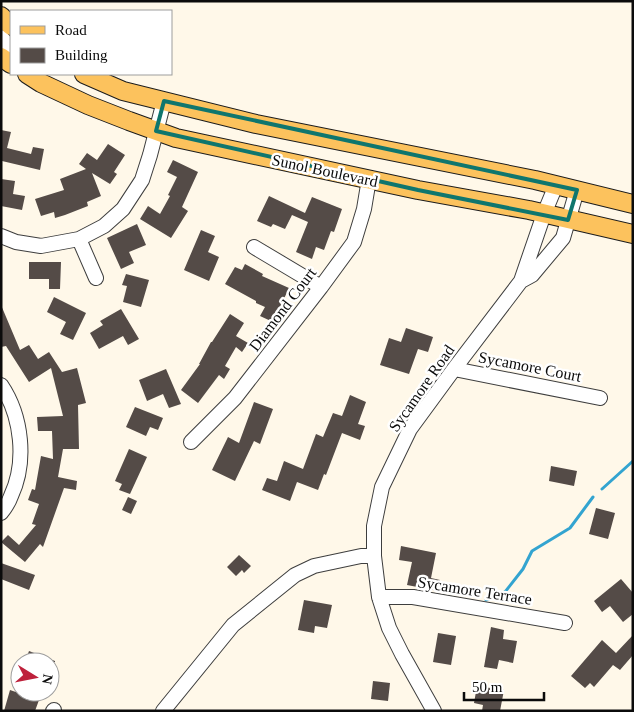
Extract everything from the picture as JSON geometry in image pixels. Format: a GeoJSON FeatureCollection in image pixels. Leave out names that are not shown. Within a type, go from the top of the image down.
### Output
{"type":"FeatureCollection","features":[{"type":"Feature","properties":{"kind":"main road"},"geometry":{"type":"LineString","coordinates":[[1,16],[10,25]]}},
{"type":"Feature","properties":{"kind":"main road","name":"Sunol Boulevard"},"geometry":{"type":"LineString","coordinates":[[29,75],[41,83],[88,105],[176,138],[418,190],[529,210],[633,234]]}},
{"type":"Feature","properties":{"kind":"main road","name":"Sunol Boulevard"},"geometry":{"type":"LineString","coordinates":[[86,75],[123,91],[265,126],[556,185],[633,204]]}},
{"type":"Feature","properties":{"kind":"street"},"geometry":{"type":"LineString","coordinates":[[1,37],[10,46]]}},
{"type":"Feature","properties":{"kind":"street"},"geometry":{"type":"LineString","coordinates":[[1,236],[16,242],[41,246],[79,239],[104,226],[123,209],[142,180],[164,101]]}},
{"type":"Feature","properties":{"kind":"street","name":"Diamond Court"},"geometry":{"type":"LineString","coordinates":[[191,442],[235,398],[354,242],[364,209],[369,179]]}},
{"type":"Feature","properties":{"kind":"street","name":"Sycamore Road"},"geometry":{"type":"LineString","coordinates":[[434,711],[389,628],[379,597],[374,556],[374,526],[382,487],[410,429],[521,281],[556,185]]}},
{"type":"Feature","properties":{"kind":"street","name":"Sycamore Road"},"geometry":{"type":"LineString","coordinates":[[521,281],[532,275],[563,238],[577,190]]}},
{"type":"Feature","properties":{"kind":"street"},"geometry":{"type":"LineString","coordinates":[[79,239],[96,278]]}},
{"type":"Feature","properties":{"kind":"street"},"geometry":{"type":"LineString","coordinates":[[254,246],[321,287]]}},
{"type":"Feature","properties":{"kind":"street","name":"Sycamore Court"},"geometry":{"type":"LineString","coordinates":[[454,369],[600,398]]}},
{"type":"Feature","properties":{"kind":"street"},"geometry":{"type":"LineString","coordinates":[[1,385],[15,411],[20,441],[17,478],[11,496],[1,513]]}},
{"type":"Feature","properties":{"kind":"street"},"geometry":{"type":"LineString","coordinates":[[163,711],[233,624],[295,574],[314,566],[361,556],[374,556]]}},
{"type":"Feature","properties":{"kind":"street","name":"Sycamore Terrace"},"geometry":{"type":"LineString","coordinates":[[379,597],[413,597],[565,623]]}},
{"type":"Feature","properties":{"kind":"highlighted area"},"geometry":{"type":"Polygon","coordinates":[[[164,101],[577,190],[568,220],[418,190],[156,131],[164,101]]]}},
{"type":"Feature","properties":{"kind":"building"},"geometry":{"type":"Polygon","coordinates":[[[1,130],[11,132],[7,148],[31,154],[33,147],[44,149],[40,170],[2,161],[1,130]]]}},
{"type":"Feature","properties":{"kind":"building"},"geometry":{"type":"Polygon","coordinates":[[[108,144],[125,155],[114,172],[117,174],[110,184],[92,173],[101,196],[87,202],[88,206],[65,215],[55,218],[54,212],[41,216],[35,199],[64,190],[60,179],[86,169],[79,164],[87,153],[97,160],[108,144]]]}},
{"type":"Feature","properties":{"kind":"building"},"geometry":{"type":"Polygon","coordinates":[[[173,160],[198,172],[182,207],[188,211],[171,238],[140,219],[148,206],[160,214],[170,196],[168,195],[177,177],[167,172],[173,160]]]}},
{"type":"Feature","properties":{"kind":"building"},"geometry":{"type":"Polygon","coordinates":[[[1,179],[15,181],[13,194],[25,196],[22,210],[1,206],[1,179]]]}},
{"type":"Feature","properties":{"kind":"building"},"geometry":{"type":"Polygon","coordinates":[[[269,196],[305,213],[312,197],[342,209],[334,232],[331,231],[324,250],[316,247],[312,259],[296,252],[308,222],[292,215],[285,229],[273,224],[271,227],[257,221],[269,196]]]}},
{"type":"Feature","properties":{"kind":"building"},"geometry":{"type":"Polygon","coordinates":[[[137,224],[146,245],[129,252],[134,263],[121,269],[107,238],[137,224]]]}},
{"type":"Feature","properties":{"kind":"building"},"geometry":{"type":"Polygon","coordinates":[[[201,230],[215,236],[208,252],[219,257],[209,281],[184,270],[201,230]]]}},
{"type":"Feature","properties":{"kind":"building"},"geometry":{"type":"Polygon","coordinates":[[[29,262],[61,262],[60,289],[49,289],[49,279],[29,279],[29,262]]]}},
{"type":"Feature","properties":{"kind":"building"},"geometry":{"type":"Polygon","coordinates":[[[245,264],[263,274],[262,276],[289,288],[273,322],[260,316],[265,307],[225,284],[235,267],[242,270],[245,264]]]}},
{"type":"Feature","properties":{"kind":"building"},"geometry":{"type":"Polygon","coordinates":[[[126,274],[149,280],[141,307],[123,302],[127,286],[122,285],[126,274]]]}},
{"type":"Feature","properties":{"kind":"building"},"geometry":{"type":"Polygon","coordinates":[[[54,297],[86,313],[73,340],[60,334],[66,322],[47,312],[54,297]]]}},
{"type":"Feature","properties":{"kind":"building"},"geometry":{"type":"Polygon","coordinates":[[[1,305],[20,350],[29,345],[38,359],[49,352],[62,372],[77,368],[86,403],[78,405],[79,449],[63,449],[58,477],[77,481],[76,490],[64,488],[43,547],[40,544],[25,562],[1,542],[8,535],[19,545],[36,525],[32,524],[39,504],[28,500],[32,489],[35,490],[41,456],[53,459],[52,431],[38,431],[37,417],[63,416],[51,368],[29,382],[6,346],[1,347],[1,305]]]}},
{"type":"Feature","properties":{"kind":"building"},"geometry":{"type":"Polygon","coordinates":[[[121,309],[139,339],[128,345],[123,336],[99,349],[90,333],[103,325],[100,321],[121,309]]]}},
{"type":"Feature","properties":{"kind":"building"},"geometry":{"type":"Polygon","coordinates":[[[230,314],[244,323],[236,336],[248,343],[242,352],[236,347],[225,366],[230,369],[224,379],[219,375],[198,403],[181,390],[200,364],[211,342],[230,314]]]}},
{"type":"Feature","properties":{"kind":"building"},"geometry":{"type":"Polygon","coordinates":[[[406,328],[433,337],[428,352],[418,349],[409,374],[380,365],[389,338],[401,342],[406,328]]]}},
{"type":"Feature","properties":{"kind":"building"},"geometry":{"type":"Polygon","coordinates":[[[166,369],[181,404],[169,408],[163,394],[147,401],[139,380],[166,369]]]}},
{"type":"Feature","properties":{"kind":"building"},"geometry":{"type":"Polygon","coordinates":[[[350,395],[366,402],[358,424],[365,426],[360,440],[342,433],[326,475],[324,474],[318,490],[297,482],[290,501],[262,490],[267,478],[277,481],[284,461],[303,469],[316,434],[323,437],[333,413],[342,416],[350,395]]]}},
{"type":"Feature","properties":{"kind":"building"},"geometry":{"type":"Polygon","coordinates":[[[254,402],[273,409],[260,444],[254,441],[235,481],[212,470],[228,437],[239,443],[254,402]]]}},
{"type":"Feature","properties":{"kind":"building"},"geometry":{"type":"Polygon","coordinates":[[[135,407],[163,418],[158,430],[150,427],[146,436],[126,427],[135,407]]]}},
{"type":"Feature","properties":{"kind":"building"},"geometry":{"type":"Polygon","coordinates":[[[129,449],[147,457],[130,494],[119,490],[122,484],[115,481],[129,449]]]}},
{"type":"Feature","properties":{"kind":"building"},"geometry":{"type":"Polygon","coordinates":[[[551,466],[577,471],[574,486],[549,481],[551,466]]]}},
{"type":"Feature","properties":{"kind":"building"},"geometry":{"type":"Polygon","coordinates":[[[128,497],[137,501],[131,514],[122,510],[128,497]]]}},
{"type":"Feature","properties":{"kind":"building"},"geometry":{"type":"Polygon","coordinates":[[[596,508],[615,513],[608,539],[589,534],[596,508]]]}},
{"type":"Feature","properties":{"kind":"building"},"geometry":{"type":"Polygon","coordinates":[[[401,546],[436,553],[431,578],[440,580],[438,591],[407,585],[412,562],[399,560],[401,546]]]}},
{"type":"Feature","properties":{"kind":"building"},"geometry":{"type":"Polygon","coordinates":[[[239,555],[251,566],[244,573],[242,570],[236,576],[227,567],[239,555]]]}},
{"type":"Feature","properties":{"kind":"building"},"geometry":{"type":"Polygon","coordinates":[[[1,563],[35,575],[29,590],[1,579],[1,563]]]}},
{"type":"Feature","properties":{"kind":"building"},"geometry":{"type":"Polygon","coordinates":[[[621,579],[633,593],[633,614],[623,622],[610,606],[602,612],[594,601],[621,579]]]}},
{"type":"Feature","properties":{"kind":"building"},"geometry":{"type":"Polygon","coordinates":[[[304,600],[332,605],[327,628],[315,626],[314,633],[298,630],[304,600]]]}},
{"type":"Feature","properties":{"kind":"building"},"geometry":{"type":"Polygon","coordinates":[[[491,627],[504,630],[503,639],[517,641],[513,663],[499,660],[497,669],[484,667],[491,627]]]}},
{"type":"Feature","properties":{"kind":"building"},"geometry":{"type":"Polygon","coordinates":[[[438,633],[456,636],[451,665],[433,662],[438,633]]]}},
{"type":"Feature","properties":{"kind":"building"},"geometry":{"type":"Polygon","coordinates":[[[633,635],[633,655],[620,670],[613,665],[594,687],[590,683],[585,688],[571,676],[602,640],[616,653],[633,635]]]}},
{"type":"Feature","properties":{"kind":"building"},"geometry":{"type":"Polygon","coordinates":[[[373,681],[390,683],[388,701],[371,699],[373,681]]]}},
{"type":"Feature","properties":{"kind":"building"},"geometry":{"type":"Polygon","coordinates":[[[477,686],[504,690],[500,711],[482,711],[483,705],[474,703],[477,686]]]}},
{"type":"Feature","properties":{"kind":"building"},"geometry":{"type":"Polygon","coordinates":[[[10,690],[10,702],[38,702],[35,711],[4,711],[10,690]]]}},
{"type":"Feature","properties":{"kind":"waterway"},"geometry":{"type":"LineString","coordinates":[[602,489],[633,461]]}},
{"type":"Feature","properties":{"kind":"waterway"},"geometry":{"type":"LineString","coordinates":[[486,600],[505,592],[523,569],[532,551],[570,528],[593,497]]}}]}
